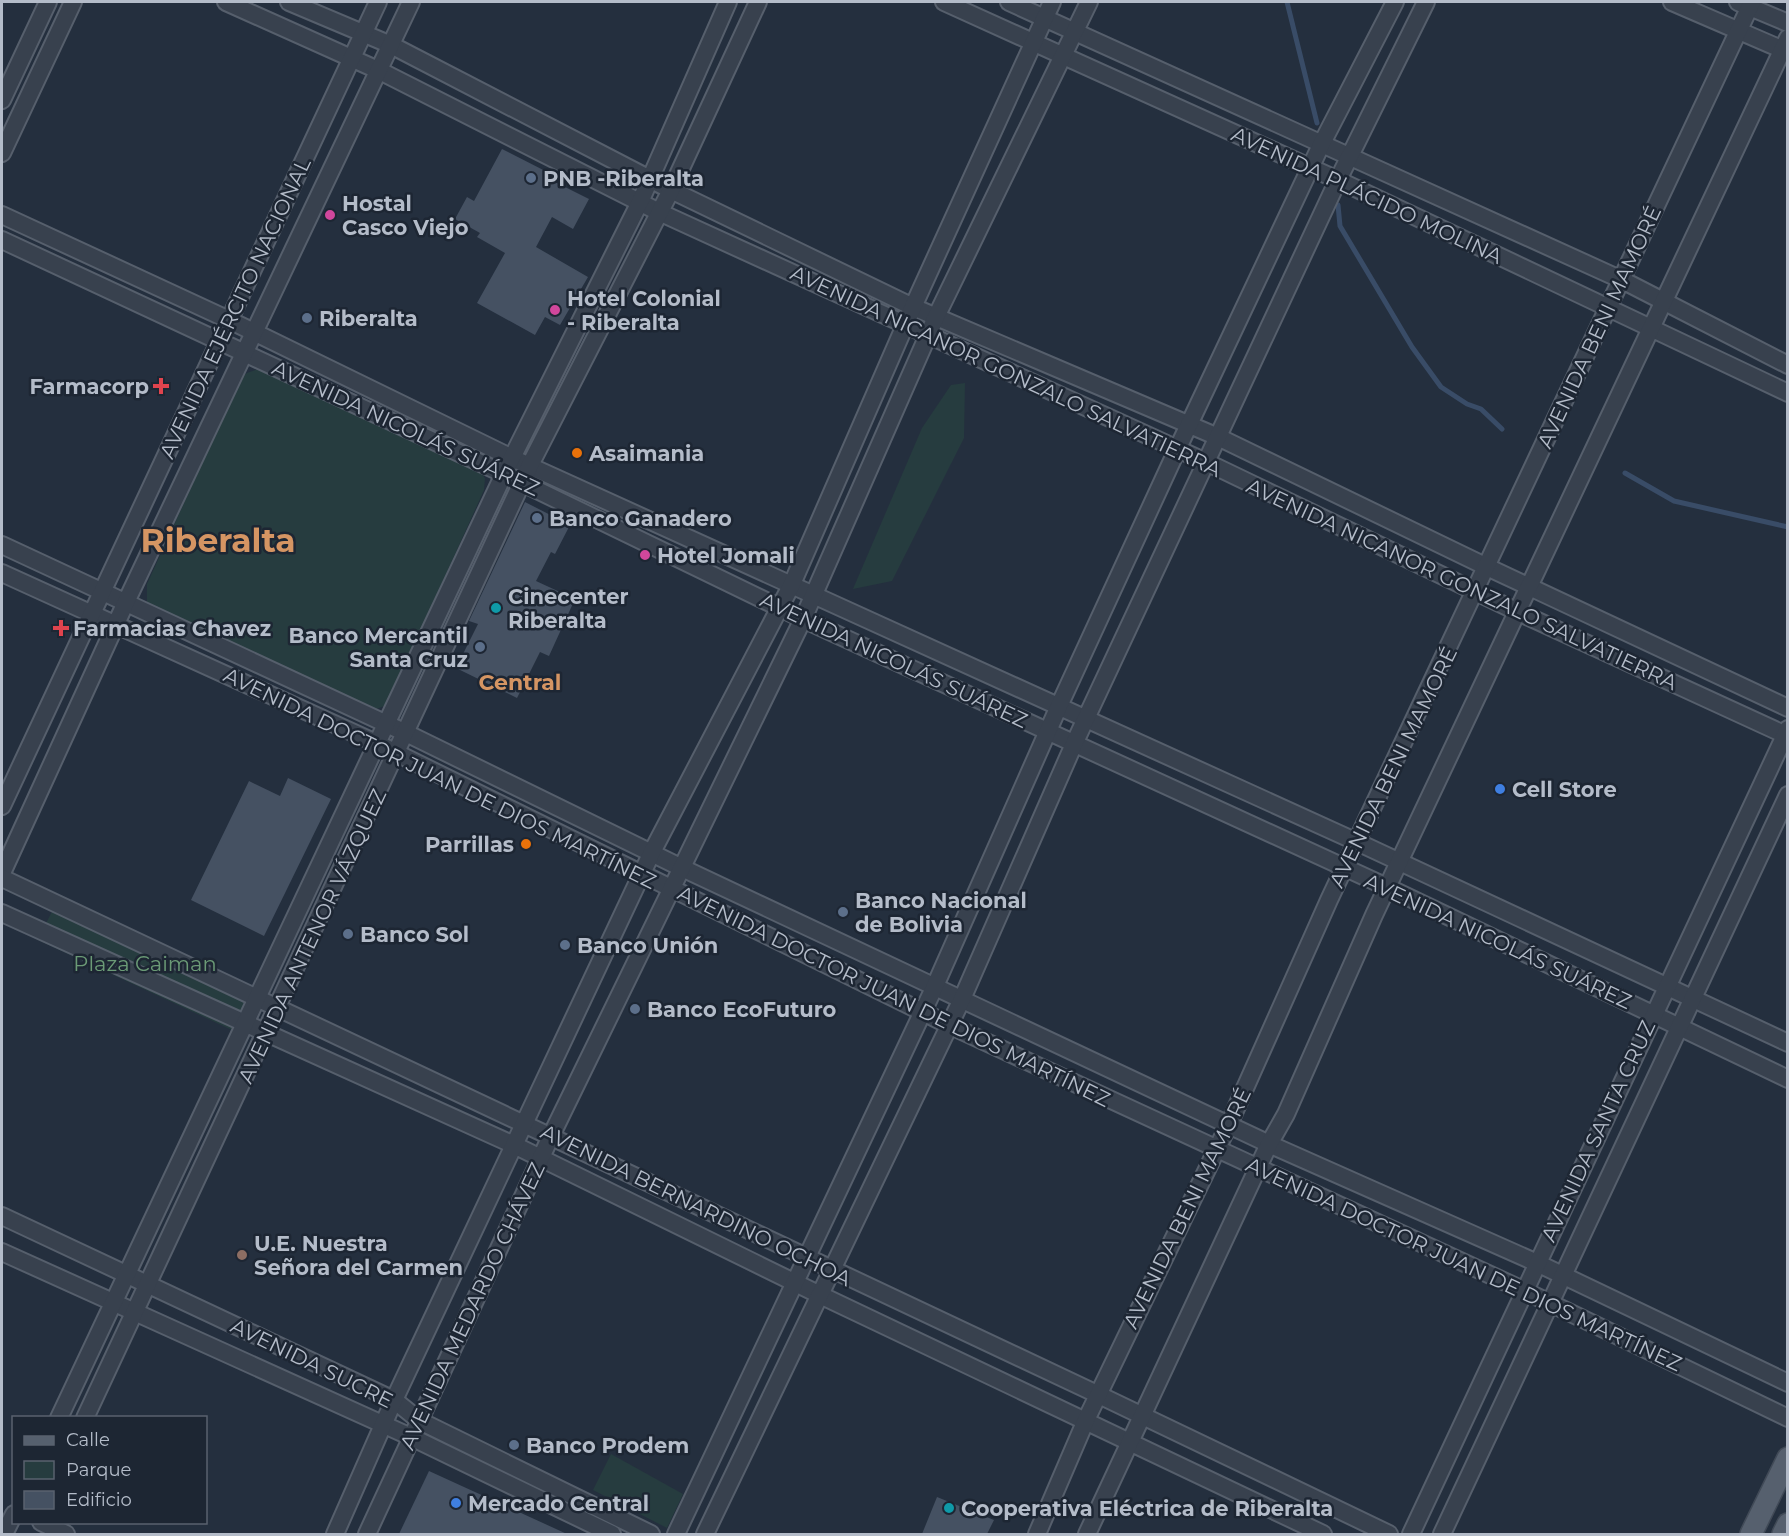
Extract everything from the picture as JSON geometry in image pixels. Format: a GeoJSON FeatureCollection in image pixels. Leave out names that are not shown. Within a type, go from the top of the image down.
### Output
{"type":"FeatureCollection","features":[{"type":"Feature","properties":{"kind":"main road"},"geometry":{"type":"LineString","coordinates":[[1751,1534],[1788,1458]]}},
{"type":"Feature","properties":{"kind":"main road"},"geometry":{"type":"LineString","coordinates":[[1783,1534],[1788,1524]]}},
{"type":"Feature","properties":{"kind":"street"},"geometry":{"type":"LineString","coordinates":[[2,100],[48,2]]}},
{"type":"Feature","properties":{"kind":"street"},"geometry":{"type":"LineString","coordinates":[[2,153],[73,2]]}},
{"type":"Feature","properties":{"kind":"street","name":"AVENIDA NICANOR GONZALO SALVATIERRA"},"geometry":{"type":"LineString","coordinates":[[226,2],[380,71],[659,212],[1206,462],[1518,612],[1787,733]]}},
{"type":"Feature","properties":{"kind":"street","name":"AVENIDA NICANOR GONZALO SALVATIERRA"},"geometry":{"type":"LineString","coordinates":[[289,2],[391,45],[650,180],[913,307],[1218,437],[1487,567],[1788,708]]}},
{"type":"Feature","properties":{"kind":"street","name":"AVENIDA EJÉRCITO NACIONAL"},"geometry":{"type":"LineString","coordinates":[[2,806],[378,2]]}},
{"type":"Feature","properties":{"kind":"street","name":"AVENIDA EJÉRCITO NACIONAL"},"geometry":{"type":"LineString","coordinates":[[2,873],[126,602],[411,2]]}},
{"type":"Feature","properties":{"kind":"street","name":"AVENIDA ANTENOR VÁZQUEZ"},"geometry":{"type":"LineString","coordinates":[[60,1416],[385,723],[504,474],[640,202],[728,2]]}},
{"type":"Feature","properties":{"kind":"street","name":"AVENIDA ANTENOR VÁZQUEZ"},"geometry":{"type":"LineString","coordinates":[[86,1416],[398,753],[530,465],[670,190],[758,2]]}},
{"type":"Feature","properties":{"kind":"street","name":"AVENIDA PLÁCIDO MOLINA"},"geometry":{"type":"LineString","coordinates":[[944,2],[1338,180],[1788,393]]}},
{"type":"Feature","properties":{"kind":"street","name":"AVENIDA PLÁCIDO MOLINA"},"geometry":{"type":"LineString","coordinates":[[1009,2],[1622,280],[1788,365]]}},
{"type":"Feature","properties":{"kind":"street","name":"AVENIDA MEDARDO CHÁVEZ"},"geometry":{"type":"LineString","coordinates":[[335,1534],[394,1400],[652,852],[792,584],[913,307],[1052,2]]}},
{"type":"Feature","properties":{"kind":"street","name":"AVENIDA MEDARDO CHÁVEZ"},"geometry":{"type":"LineString","coordinates":[[367,1534],[551,1136],[680,867],[803,619],[813,592],[930,336],[936,317],[1089,2]]}},
{"type":"Feature","properties":{"kind":"street"},"geometry":{"type":"LineString","coordinates":[[676,1534],[808,1260],[923,1012],[1059,706],[1177,450],[1322,145],[1395,2]]}},
{"type":"Feature","properties":{"kind":"street"},"geometry":{"type":"LineString","coordinates":[[705,1534],[829,1270],[962,999],[1074,744],[1088,720],[1338,180],[1426,2]]}},
{"type":"Feature","properties":{"kind":"street"},"geometry":{"type":"LineString","coordinates":[[1088,1534],[1269,1144],[1286,1114],[1387,887],[1786,47],[1738,32],[1672,2]]}},
{"type":"Feature","properties":{"kind":"street"},"geometry":{"type":"LineString","coordinates":[[1746,3],[1788,23]]}},
{"type":"Feature","properties":{"kind":"street","name":"AVENIDA BENI MAMORÉ"},"geometry":{"type":"LineString","coordinates":[[1037,1534],[1086,1420],[1229,1124],[1344,868],[1738,32],[1746,3]]}},
{"type":"Feature","properties":{"kind":"street","name":"AVENIDA NICOLÁS SUÁREZ"},"geometry":{"type":"LineString","coordinates":[[2,215],[228,320],[512,458],[813,592],[1788,1043]]}},
{"type":"Feature","properties":{"kind":"street","name":"AVENIDA NICOLÁS SUÁREZ"},"geometry":{"type":"LineString","coordinates":[[2,240],[504,474],[803,619],[1387,887],[1788,1079]]}},
{"type":"Feature","properties":{"kind":"street","name":"AVENIDA DOCTOR JUAN DE DIOS MARTÍNEZ"},"geometry":{"type":"LineString","coordinates":[[2,545],[101,593],[126,602],[385,723],[680,867],[1269,1144],[1537,1263],[1788,1383]]}},
{"type":"Feature","properties":{"kind":"street","name":"AVENIDA DOCTOR JUAN DE DIOS MARTÍNEZ"},"geometry":{"type":"LineString","coordinates":[[2,573],[398,753],[641,875],[949,1025],[1525,1291],[1788,1418]]}},
{"type":"Feature","properties":{"kind":"street","name":"AVENIDA SANTA CRUZ"},"geometry":{"type":"LineString","coordinates":[[1411,1534],[1652,1014],[1787,733]]}},
{"type":"Feature","properties":{"kind":"street","name":"AVENIDA SANTA CRUZ"},"geometry":{"type":"LineString","coordinates":[[1442,1534],[1548,1302],[1681,1027],[1788,795]]}},
{"type":"Feature","properties":{"kind":"street","name":"AVENIDA BERNARDINO OCHOA"},"geometry":{"type":"LineString","coordinates":[[2,878],[525,1123],[829,1270],[1099,1395],[1389,1534]]}},
{"type":"Feature","properties":{"kind":"street","name":"AVENIDA BERNARDINO OCHOA"},"geometry":{"type":"LineString","coordinates":[[2,913],[514,1145],[818,1294],[1323,1534]]}},
{"type":"Feature","properties":{"kind":"street","name":"AVENIDA SUCRE"},"geometry":{"type":"LineString","coordinates":[[2,1216],[394,1400],[420,1421],[651,1534]]}},
{"type":"Feature","properties":{"kind":"street","name":"AVENIDA SUCRE"},"geometry":{"type":"LineString","coordinates":[[2,1252],[411,1437],[612,1534]]}},
{"type":"Feature","properties":{"kind":"street"},"geometry":{"type":"LineString","coordinates":[[4,1534],[12,1516]]}},
{"type":"Feature","properties":{"kind":"street"},"geometry":{"type":"LineString","coordinates":[[45,1524],[66,1534]]}},
{"type":"Feature","properties":{"kind":"green space"},"geometry":{"type":"Polygon","coordinates":[[[258,369],[476,468],[485,478],[484,490],[387,705],[374,710],[153,608],[147,602],[147,584],[241,378],[258,369]]]}},
{"type":"Feature","properties":{"kind":"green space"},"geometry":{"type":"Polygon","coordinates":[[[965,383],[964,438],[892,581],[853,589],[922,428],[951,385],[965,383]]]}},
{"type":"Feature","properties":{"kind":"green space","name":"Plaza Caiman"},"geometry":{"type":"Polygon","coordinates":[[[59,897],[252,986],[232,1030],[38,940],[59,897]]]}},
{"type":"Feature","properties":{"kind":"green space"},"geometry":{"type":"Polygon","coordinates":[[[611,1454],[683,1494],[667,1528],[593,1490],[611,1454]]]}},
{"type":"Feature","properties":{"kind":"building"},"geometry":{"type":"Polygon","coordinates":[[[502,149],[557,177],[555,182],[589,199],[573,229],[552,217],[536,247],[588,277],[560,325],[545,317],[535,335],[477,303],[505,253],[477,237],[480,233],[455,219],[467,197],[474,201],[502,149]]]}},
{"type":"Feature","properties":{"kind":"building"},"geometry":{"type":"Polygon","coordinates":[[[525,502],[570,525],[555,554],[551,552],[536,581],[575,599],[549,656],[540,652],[517,698],[456,668],[478,624],[469,621],[525,502]]]}},
{"type":"Feature","properties":{"kind":"building"},"geometry":{"type":"Polygon","coordinates":[[[288,778],[331,799],[264,936],[191,900],[249,781],[280,796],[288,778]]]}},
{"type":"Feature","properties":{"kind":"building","name":"Mercado Central"},"geometry":{"type":"Polygon","coordinates":[[[429,1471],[567,1534],[399,1534],[429,1471]]]}},
{"type":"Feature","properties":{"kind":"building","name":"Cooperativa Eléctrica de Riberalta"},"geometry":{"type":"Polygon","coordinates":[[[937,1497],[994,1520],[987,1534],[922,1534],[937,1497]]]}},
{"type":"Feature","properties":{"kind":"waterway"},"geometry":{"type":"LineString","coordinates":[[1287,2],[1317,123]]}},
{"type":"Feature","properties":{"kind":"waterway"},"geometry":{"type":"LineString","coordinates":[[1338,205],[1340,226],[1412,347],[1441,387],[1467,404],[1481,409],[1502,429]]}},
{"type":"Feature","properties":{"kind":"waterway"},"geometry":{"type":"LineString","coordinates":[[1625,473],[1674,501],[1788,527]]}},
{"type":"Feature","properties":{"kind":"place","name":"PNB -Riberalta"},"geometry":{"type":"Point","coordinates":[531,178]}},
{"type":"Feature","properties":{"kind":"place","name":"Hostal Casco Viejo"},"geometry":{"type":"Point","coordinates":[330,215]}},
{"type":"Feature","properties":{"kind":"place","name":"Hotel Colonial - Riberalta"},"geometry":{"type":"Point","coordinates":[555,310]}},
{"type":"Feature","properties":{"kind":"place","name":"Riberalta"},"geometry":{"type":"Point","coordinates":[307,318]}},
{"type":"Feature","properties":{"kind":"place","name":"Farmacorp"},"geometry":{"type":"Point","coordinates":[161,386]}},
{"type":"Feature","properties":{"kind":"place","name":"Asaimania"},"geometry":{"type":"Point","coordinates":[577,453]}},
{"type":"Feature","properties":{"kind":"place","name":"Banco Ganadero"},"geometry":{"type":"Point","coordinates":[537,518]}},
{"type":"Feature","properties":{"kind":"place","name":"Hotel Jomali"},"geometry":{"type":"Point","coordinates":[645,555]}},
{"type":"Feature","properties":{"kind":"place","name":"Cinecenter Riberalta"},"geometry":{"type":"Point","coordinates":[496,608]}},
{"type":"Feature","properties":{"kind":"place","name":"Farmacias Chavez"},"geometry":{"type":"Point","coordinates":[61,628]}},
{"type":"Feature","properties":{"kind":"place","name":"Banco Mercantil Santa Cruz"},"geometry":{"type":"Point","coordinates":[480,647]}},
{"type":"Feature","properties":{"kind":"place","name":"Cell Store"},"geometry":{"type":"Point","coordinates":[1500,789]}},
{"type":"Feature","properties":{"kind":"place","name":"Parrillas"},"geometry":{"type":"Point","coordinates":[526,844]}},
{"type":"Feature","properties":{"kind":"place","name":"Banco Nacional de Bolivia"},"geometry":{"type":"Point","coordinates":[843,912]}},
{"type":"Feature","properties":{"kind":"place","name":"Banco Sol"},"geometry":{"type":"Point","coordinates":[348,934]}},
{"type":"Feature","properties":{"kind":"place","name":"Banco Unión"},"geometry":{"type":"Point","coordinates":[565,945]}},
{"type":"Feature","properties":{"kind":"place","name":"Banco EcoFuturo"},"geometry":{"type":"Point","coordinates":[635,1009]}},
{"type":"Feature","properties":{"kind":"place","name":"U.E. Nuestra Señora del Carmen"},"geometry":{"type":"Point","coordinates":[242,1255]}},
{"type":"Feature","properties":{"kind":"place","name":"Banco Prodem"},"geometry":{"type":"Point","coordinates":[514,1445]}},
{"type":"Feature","properties":{"kind":"place","name":"Mercado Central"},"geometry":{"type":"Point","coordinates":[456,1503]}},
{"type":"Feature","properties":{"kind":"place","name":"Cooperativa Eléctrica de Riberalta"},"geometry":{"type":"Point","coordinates":[949,1508]}},
{"type":"Feature","properties":{"kind":"district","name":"Riberalta"},"geometry":{"type":"Point","coordinates":[218,540]}},
{"type":"Feature","properties":{"kind":"district","name":"Central"},"geometry":{"type":"Point","coordinates":[520,682]}}]}
